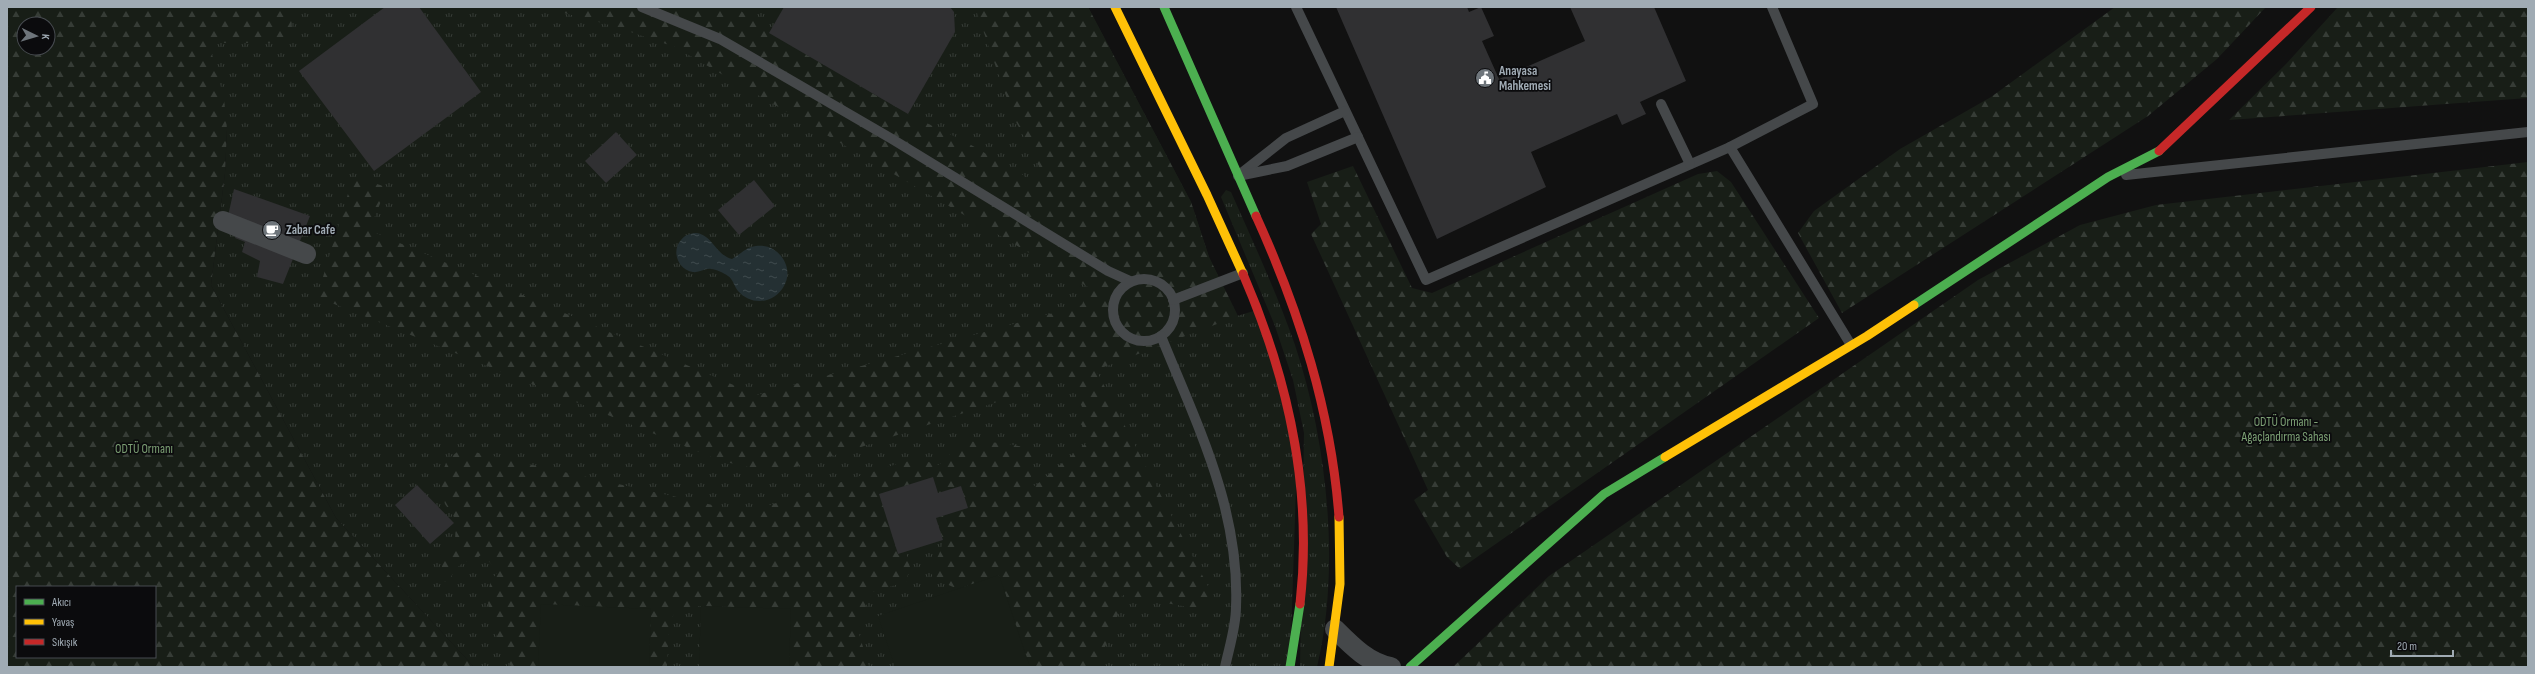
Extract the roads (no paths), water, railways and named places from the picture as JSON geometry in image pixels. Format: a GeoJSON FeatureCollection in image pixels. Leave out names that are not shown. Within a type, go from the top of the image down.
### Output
{"type":"FeatureCollection","features":[{"type":"Feature","properties":{"kind":"main road"},"geometry":{"type":"LineString","coordinates":[[1115,7],[1209,190],[1243,273],[1281,378],[1302,492],[1304,532],[1302,576],[1290,667]]}},
{"type":"Feature","properties":{"kind":"main road"},"geometry":{"type":"LineString","coordinates":[[1164,7],[1234,177],[1292,301],[1314,372],[1323,412],[1338,504],[1340,541],[1338,602],[1329,667]]}},
{"type":"Feature","properties":{"kind":"main road"},"geometry":{"type":"LineString","coordinates":[[1410,666],[1604,494],[1851,345],[2108,177],[2162,150],[2311,7]]}},
{"type":"Feature","properties":{"kind":"street"},"geometry":{"type":"LineString","coordinates":[[223,221],[306,254]]}},
{"type":"Feature","properties":{"kind":"street"},"geometry":{"type":"LineString","coordinates":[[1335,629],[1365,656],[1376,662],[1391,667]]}},
{"type":"Feature","properties":{"kind":"lane"},"geometry":{"type":"LineString","coordinates":[[642,7],[726,43],[892,139],[1126,283],[1151,279],[1168,290],[1174,300],[1175,310],[1173,320],[1161,336],[1150,341],[1139,341],[1128,337],[1119,329],[1113,317],[1113,304],[1126,283]]}},
{"type":"Feature","properties":{"kind":"lane"},"geometry":{"type":"LineString","coordinates":[[1296,7],[1426,280],[1730,147],[1813,104],[1772,7]]}},
{"type":"Feature","properties":{"kind":"lane"},"geometry":{"type":"LineString","coordinates":[[1661,104],[1690,164]]}},
{"type":"Feature","properties":{"kind":"lane"},"geometry":{"type":"LineString","coordinates":[[1234,177],[1286,138],[1345,111]]}},
{"type":"Feature","properties":{"kind":"lane"},"geometry":{"type":"LineString","coordinates":[[2108,177],[2528,132]]}},
{"type":"Feature","properties":{"kind":"lane"},"geometry":{"type":"LineString","coordinates":[[1234,177],[1287,166],[1358,137]]}},
{"type":"Feature","properties":{"kind":"lane"},"geometry":{"type":"LineString","coordinates":[[1730,147],[1851,345]]}},
{"type":"Feature","properties":{"kind":"lane"},"geometry":{"type":"LineString","coordinates":[[1174,300],[1243,273]]}},
{"type":"Feature","properties":{"kind":"lane"},"geometry":{"type":"LineString","coordinates":[[1161,336],[1220,481],[1231,530],[1236,563],[1236,609],[1225,667]]}},
{"type":"Feature","properties":{"kind":"water"},"geometry":{"type":"Polygon","coordinates":[[[697,233],[707,238],[722,254],[732,259],[746,249],[752,247],[764,246],[771,248],[777,252],[786,264],[787,279],[784,286],[780,292],[774,296],[762,301],[756,301],[743,296],[738,291],[730,277],[720,271],[709,269],[693,272],[683,268],[676,254],[678,244],[684,237],[697,233]]]}},
{"type":"Feature","properties":{"kind":"place","name":"Anayasa Mahkemesi"},"geometry":{"type":"Point","coordinates":[1485,78]}},
{"type":"Feature","properties":{"kind":"place","name":"Zabar Cafe"},"geometry":{"type":"Point","coordinates":[272,230]}},
{"type":"Feature","properties":{"kind":"park label","name":"ODTÜ Ormanı - Ağaçlandırma Sahası"},"geometry":{"type":"Point","coordinates":[2286,430]}},
{"type":"Feature","properties":{"kind":"park label","name":"ODTÜ Ormanı"},"geometry":{"type":"Point","coordinates":[144,449]}}]}
